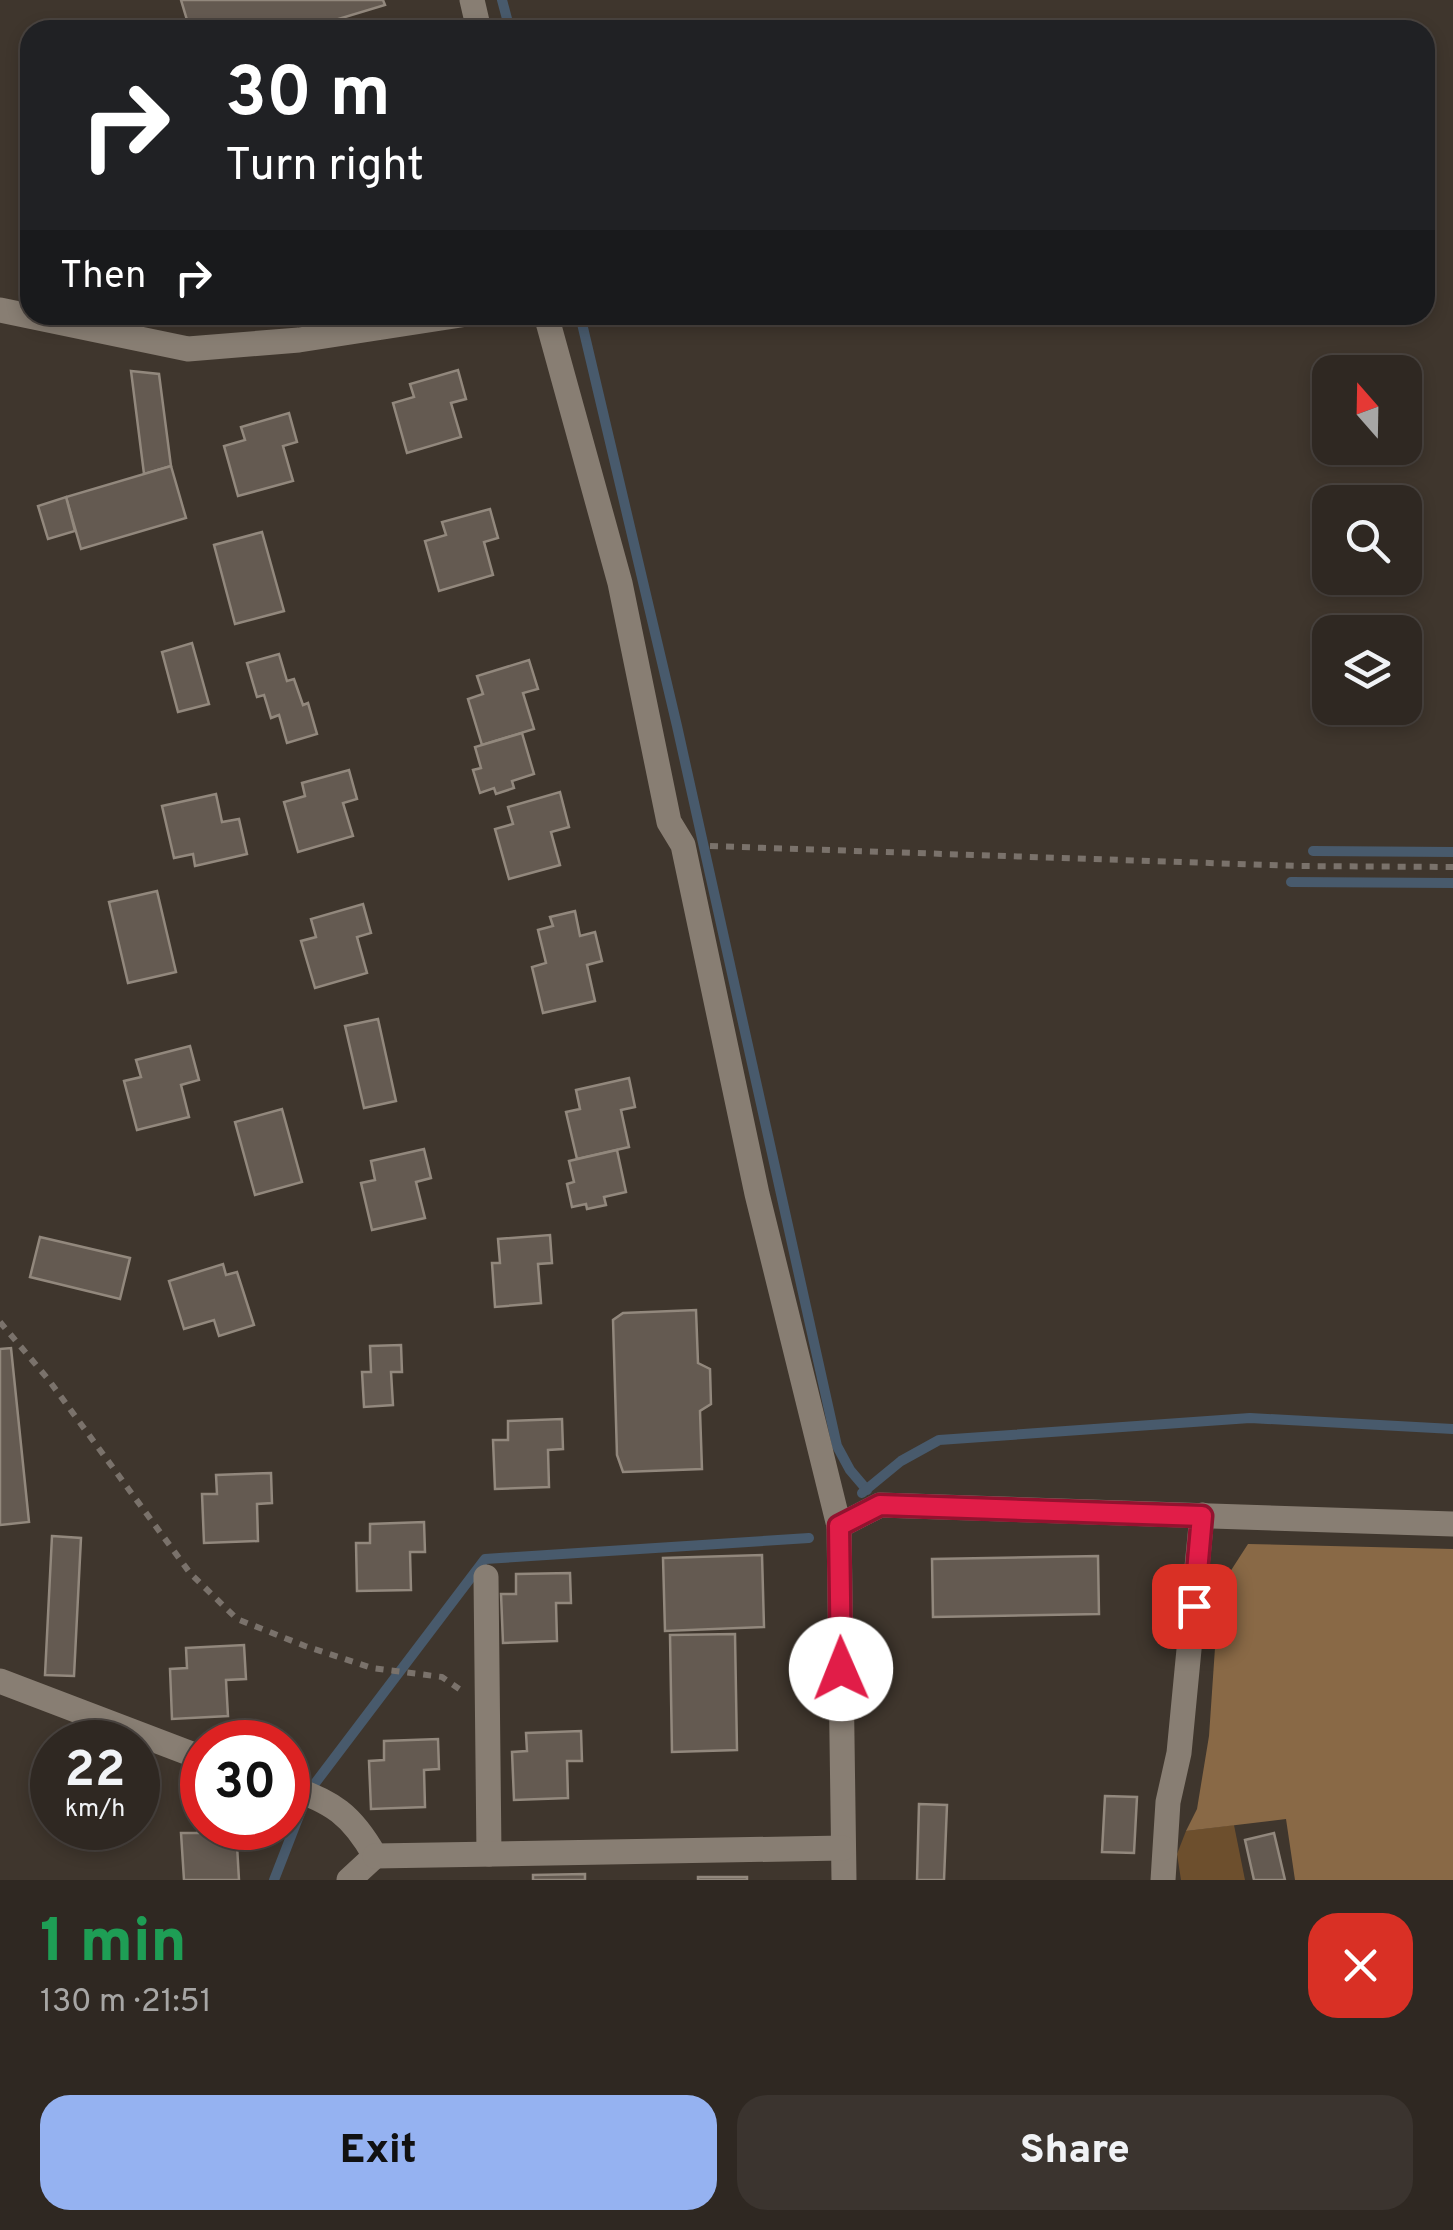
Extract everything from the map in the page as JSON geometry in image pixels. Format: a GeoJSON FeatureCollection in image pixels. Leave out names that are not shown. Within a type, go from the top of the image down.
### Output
{"type":"FeatureCollection","features":[{"type":"Feature","properties":{"kind":"street"},"geometry":{"type":"LineString","coordinates":[[72,325],[188,349],[299,340],[396,325]]}},
{"type":"Feature","properties":{"kind":"street"},"geometry":{"type":"LineString","coordinates":[[549,325],[620,583],[668,822],[683,845],[757,1194],[839,1526],[844,1880]]}},
{"type":"Feature","properties":{"kind":"street"},"geometry":{"type":"LineString","coordinates":[[839,1526],[880,1505],[1453,1524]]}},
{"type":"Feature","properties":{"kind":"street"},"geometry":{"type":"LineString","coordinates":[[1163,1880],[1168,1802],[1179,1753],[1202,1516]]}},
{"type":"Feature","properties":{"kind":"street"},"geometry":{"type":"LineString","coordinates":[[486,1577],[490,1854]]}},
{"type":"Feature","properties":{"kind":"street"},"geometry":{"type":"LineString","coordinates":[[0,1680],[180,1750]]}},
{"type":"Feature","properties":{"kind":"street"},"geometry":{"type":"LineString","coordinates":[[310,1795],[358,1827],[375,1856]]}},
{"type":"Feature","properties":{"kind":"street"},"geometry":{"type":"LineString","coordinates":[[349,1880],[375,1856],[843,1848]]}},
{"type":"Feature","properties":{"kind":"path"},"geometry":{"type":"LineString","coordinates":[[683,845],[1453,867]]}},
{"type":"Feature","properties":{"kind":"path"},"geometry":{"type":"LineString","coordinates":[[0,1322],[48,1379],[190,1572],[238,1619],[372,1668],[442,1678],[486,1708]]}},
{"type":"Feature","properties":{"kind":"shaded area"},"geometry":{"type":"Polygon","coordinates":[[[1248,1544],[1453,1549],[1453,1880],[1295,1880],[1286,1819],[1186,1831],[1197,1809],[1209,1736],[1219,1589],[1248,1544]]]}},
{"type":"Feature","properties":{"kind":"shaded area"},"geometry":{"type":"Polygon","coordinates":[[[1234,1825],[1245,1880],[1181,1880],[1177,1854],[1186,1831],[1234,1825]]]}},
{"type":"Feature","properties":{"kind":"building"},"geometry":{"type":"Polygon","coordinates":[[[181,0],[383,0],[385,5],[335,20],[187,20],[181,0]]]}},
{"type":"Feature","properties":{"kind":"building"},"geometry":{"type":"Polygon","coordinates":[[[458,370],[466,399],[451,403],[461,437],[407,453],[393,403],[414,397],[410,384],[458,370]]]}},
{"type":"Feature","properties":{"kind":"building"},"geometry":{"type":"Polygon","coordinates":[[[131,371],[159,374],[171,466],[144,474],[131,371]]]}},
{"type":"Feature","properties":{"kind":"building"},"geometry":{"type":"Polygon","coordinates":[[[289,413],[297,442],[283,446],[293,481],[238,496],[224,446],[245,440],[241,427],[289,413]]]}},
{"type":"Feature","properties":{"kind":"building"},"geometry":{"type":"Polygon","coordinates":[[[171,466],[186,518],[81,549],[66,497],[171,466]]]}},
{"type":"Feature","properties":{"kind":"building"},"geometry":{"type":"Polygon","coordinates":[[[66,497],[75,531],[48,539],[38,506],[66,497]]]}},
{"type":"Feature","properties":{"kind":"building"},"geometry":{"type":"Polygon","coordinates":[[[490,509],[498,538],[484,542],[493,575],[439,591],[425,541],[446,535],[442,522],[490,509]]]}},
{"type":"Feature","properties":{"kind":"building"},"geometry":{"type":"Polygon","coordinates":[[[262,532],[284,611],[235,624],[214,545],[262,532]]]}},
{"type":"Feature","properties":{"kind":"building"},"geometry":{"type":"Polygon","coordinates":[[[192,643],[209,704],[178,712],[162,652],[192,643]]]}},
{"type":"Feature","properties":{"kind":"building"},"geometry":{"type":"Polygon","coordinates":[[[279,654],[287,681],[294,679],[303,705],[308,703],[317,734],[287,743],[279,715],[271,718],[264,695],[257,697],[247,663],[279,654]]]}},
{"type":"Feature","properties":{"kind":"building"},"geometry":{"type":"Polygon","coordinates":[[[529,660],[538,689],[523,693],[534,729],[482,745],[468,699],[483,694],[477,676],[529,660]]]}},
{"type":"Feature","properties":{"kind":"building"},"geometry":{"type":"Polygon","coordinates":[[[522,733],[534,774],[512,781],[514,788],[496,794],[494,788],[480,793],[473,770],[481,768],[475,747],[522,733]]]}},
{"type":"Feature","properties":{"kind":"building"},"geometry":{"type":"Polygon","coordinates":[[[349,770],[357,799],[343,803],[353,836],[298,852],[284,802],[305,796],[302,783],[349,770]]]}},
{"type":"Feature","properties":{"kind":"building"},"geometry":{"type":"Polygon","coordinates":[[[560,792],[569,827],[551,832],[560,865],[509,879],[495,829],[513,824],[508,807],[560,792]]]}},
{"type":"Feature","properties":{"kind":"building"},"geometry":{"type":"Polygon","coordinates":[[[216,794],[222,822],[239,819],[247,854],[195,866],[193,854],[174,858],[162,806],[216,794]]]}},
{"type":"Feature","properties":{"kind":"building"},"geometry":{"type":"Polygon","coordinates":[[[157,891],[176,972],[128,983],[109,902],[157,891]]]}},
{"type":"Feature","properties":{"kind":"building"},"geometry":{"type":"Polygon","coordinates":[[[363,904],[371,933],[357,937],[367,973],[315,988],[301,941],[316,937],[311,919],[363,904]]]}},
{"type":"Feature","properties":{"kind":"building"},"geometry":{"type":"Polygon","coordinates":[[[575,911],[580,936],[595,932],[602,961],[587,965],[595,1001],[543,1013],[532,967],[546,963],[538,930],[553,926],[550,917],[575,911]]]}},
{"type":"Feature","properties":{"kind":"building"},"geometry":{"type":"Polygon","coordinates":[[[378,1019],[396,1101],[364,1108],[345,1026],[378,1019]]]}},
{"type":"Feature","properties":{"kind":"building"},"geometry":{"type":"Polygon","coordinates":[[[190,1046],[199,1080],[181,1085],[189,1117],[137,1130],[124,1081],[141,1077],[136,1060],[190,1046]]]}},
{"type":"Feature","properties":{"kind":"building"},"geometry":{"type":"Polygon","coordinates":[[[629,1078],[635,1107],[621,1110],[629,1147],[577,1159],[566,1112],[580,1109],[576,1090],[629,1078]]]}},
{"type":"Feature","properties":{"kind":"building"},"geometry":{"type":"Polygon","coordinates":[[[282,1109],[302,1182],[255,1195],[235,1122],[282,1109]]]}},
{"type":"Feature","properties":{"kind":"building"},"geometry":{"type":"Polygon","coordinates":[[[424,1149],[431,1178],[416,1182],[425,1218],[372,1230],[361,1183],[375,1180],[371,1161],[424,1149]]]}},
{"type":"Feature","properties":{"kind":"building"},"geometry":{"type":"Polygon","coordinates":[[[617,1150],[626,1192],[604,1197],[606,1205],[572,1207],[567,1184],[574,1182],[569,1161],[617,1150]]]}},
{"type":"Feature","properties":{"kind":"building"},"geometry":{"type":"Polygon","coordinates":[[[550,1235],[552,1263],[538,1264],[541,1303],[495,1307],[492,1263],[500,1263],[498,1239],[550,1235]]]}},
{"type":"Feature","properties":{"kind":"building"},"geometry":{"type":"Polygon","coordinates":[[[40,1237],[130,1258],[120,1299],[30,1277],[40,1237]]]}},
{"type":"Feature","properties":{"kind":"building"},"geometry":{"type":"Polygon","coordinates":[[[223,1264],[226,1275],[237,1272],[254,1325],[219,1336],[214,1320],[184,1329],[169,1281],[223,1264]]]}},
{"type":"Feature","properties":{"kind":"building"},"geometry":{"type":"Polygon","coordinates":[[[696,1310],[698,1363],[710,1369],[711,1404],[700,1411],[702,1469],[623,1472],[617,1455],[613,1320],[623,1313],[696,1310]]]}},
{"type":"Feature","properties":{"kind":"building"},"geometry":{"type":"Polygon","coordinates":[[[401,1345],[402,1372],[391,1372],[393,1405],[364,1407],[362,1372],[371,1372],[370,1346],[401,1345]]]}},
{"type":"Feature","properties":{"kind":"building"},"geometry":{"type":"Polygon","coordinates":[[[11,1348],[29,1522],[0,1525],[0,1349],[11,1348]]]}},
{"type":"Feature","properties":{"kind":"building"},"geometry":{"type":"Polygon","coordinates":[[[562,1419],[563,1449],[548,1450],[549,1487],[495,1489],[493,1440],[508,1440],[508,1421],[562,1419]]]}},
{"type":"Feature","properties":{"kind":"building"},"geometry":{"type":"Polygon","coordinates":[[[271,1473],[272,1503],[257,1504],[258,1541],[204,1543],[202,1494],[217,1494],[216,1475],[271,1473]]]}},
{"type":"Feature","properties":{"kind":"building"},"geometry":{"type":"Polygon","coordinates":[[[424,1522],[425,1552],[410,1552],[411,1590],[357,1591],[356,1543],[370,1543],[370,1524],[424,1522]]]}},
{"type":"Feature","properties":{"kind":"building"},"geometry":{"type":"Polygon","coordinates":[[[52,1536],[81,1538],[74,1676],[45,1675],[52,1536]]]}},
{"type":"Feature","properties":{"kind":"building"},"geometry":{"type":"Polygon","coordinates":[[[762,1555],[764,1627],[665,1631],[663,1558],[762,1555]]]}},
{"type":"Feature","properties":{"kind":"building"},"geometry":{"type":"Polygon","coordinates":[[[1098,1556],[1099,1614],[933,1617],[932,1559],[1098,1556]]]}},
{"type":"Feature","properties":{"kind":"building"},"geometry":{"type":"Polygon","coordinates":[[[570,1573],[571,1603],[556,1603],[557,1641],[503,1643],[501,1594],[516,1594],[516,1574],[570,1573]]]}},
{"type":"Feature","properties":{"kind":"building"},"geometry":{"type":"Polygon","coordinates":[[[735,1634],[737,1750],[672,1752],[670,1635],[735,1634]]]}},
{"type":"Feature","properties":{"kind":"building"},"geometry":{"type":"Polygon","coordinates":[[[244,1645],[246,1679],[226,1680],[228,1716],[172,1719],[170,1669],[187,1668],[186,1648],[244,1645]]]}},
{"type":"Feature","properties":{"kind":"building"},"geometry":{"type":"Polygon","coordinates":[[[581,1731],[582,1761],[567,1761],[568,1798],[514,1800],[512,1752],[527,1751],[526,1733],[581,1731]]]}},
{"type":"Feature","properties":{"kind":"building"},"geometry":{"type":"Polygon","coordinates":[[[438,1739],[439,1769],[424,1770],[425,1807],[371,1809],[369,1761],[384,1760],[384,1741],[438,1739]]]}},
{"type":"Feature","properties":{"kind":"building"},"geometry":{"type":"Polygon","coordinates":[[[1105,1796],[1137,1797],[1134,1853],[1102,1852],[1105,1796]]]}},
{"type":"Feature","properties":{"kind":"building"},"geometry":{"type":"Polygon","coordinates":[[[919,1804],[947,1805],[944,1880],[917,1880],[919,1804]]]}},
{"type":"Feature","properties":{"kind":"building"},"geometry":{"type":"Polygon","coordinates":[[[1274,1833],[1285,1880],[1254,1880],[1245,1840],[1274,1833]]]}},
{"type":"Feature","properties":{"kind":"building"},"geometry":{"type":"Polygon","coordinates":[[[182,1850],[237,1850],[239,1880],[184,1880],[182,1850]]]}},
{"type":"Feature","properties":{"kind":"building"},"geometry":{"type":"Polygon","coordinates":[[[585,1874],[585,1880],[533,1880],[533,1875],[585,1874]]]}},
{"type":"Feature","properties":{"kind":"building"},"geometry":{"type":"Polygon","coordinates":[[[747,1877],[747,1880],[698,1880],[747,1877]]]}},
{"type":"Feature","properties":{"kind":"waterway"},"geometry":{"type":"LineString","coordinates":[[502,0],[507,20]]}},
{"type":"Feature","properties":{"kind":"waterway"},"geometry":{"type":"LineString","coordinates":[[582,325],[677,726],[837,1446],[867,1490]]}},
{"type":"Feature","properties":{"kind":"waterway"},"geometry":{"type":"LineString","coordinates":[[1313,851],[1453,852]]}},
{"type":"Feature","properties":{"kind":"waterway"},"geometry":{"type":"LineString","coordinates":[[1291,882],[1453,883]]}},
{"type":"Feature","properties":{"kind":"waterway"},"geometry":{"type":"LineString","coordinates":[[862,1493],[901,1461],[939,1440],[1250,1418],[1453,1429]]}},
{"type":"Feature","properties":{"kind":"waterway"},"geometry":{"type":"LineString","coordinates":[[313,1786],[485,1559],[809,1538]]}},
{"type":"Feature","properties":{"kind":"waterway"},"geometry":{"type":"LineString","coordinates":[[274,1880],[286,1850]]}},
{"type":"Feature","properties":{"kind":"route"},"geometry":{"type":"LineString","coordinates":[[841,1669],[839,1526],[880,1505],[1202,1516],[1194,1606]]}}]}
